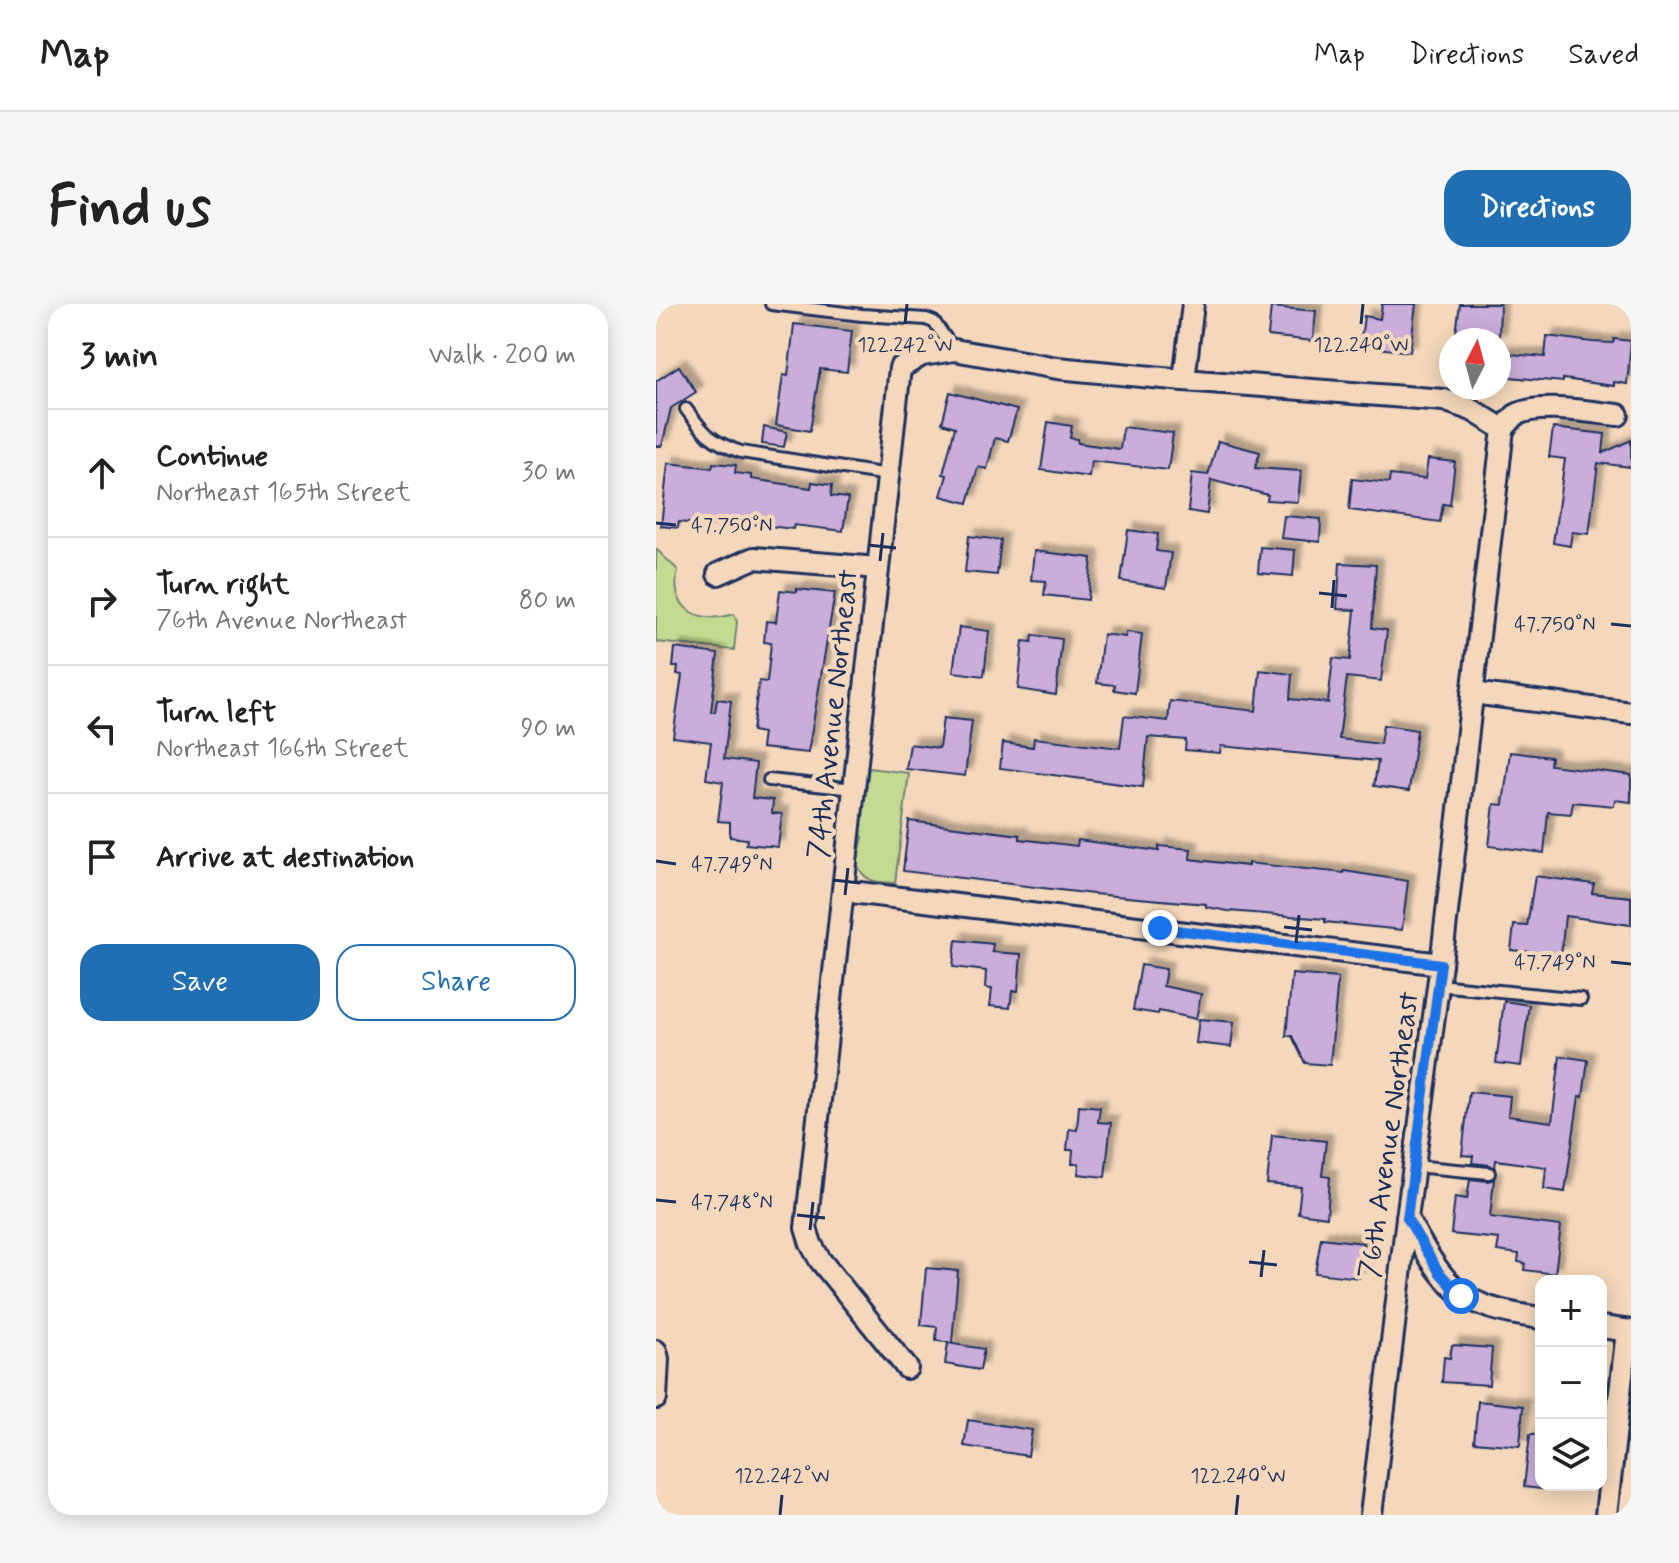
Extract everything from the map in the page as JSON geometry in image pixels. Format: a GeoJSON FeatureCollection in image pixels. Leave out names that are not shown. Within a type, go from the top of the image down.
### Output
{"type":"FeatureCollection","features":[{"type":"Feature","properties":{"kind":"street"},"geometry":{"type":"LineString","coordinates":[[1184,380],[1193,304]]}},
{"type":"Feature","properties":{"kind":"street","name":"74th Avenue Northeast"},"geometry":{"type":"LineString","coordinates":[[907,1368],[820,1260],[806,1228],[900,368],[922,355],[954,350]]}},
{"type":"Feature","properties":{"kind":"street"},"geometry":{"type":"LineString","coordinates":[[954,350],[1057,368],[1444,400],[1472,410],[1503,429],[1517,414],[1537,410],[1618,415]]}},
{"type":"Feature","properties":{"kind":"street","name":"76th Avenue Northeast"},"geometry":{"type":"LineString","coordinates":[[1371,1515],[1441,964],[1503,429]]}},
{"type":"Feature","properties":{"kind":"street"},"geometry":{"type":"LineString","coordinates":[[718,574],[754,558],[878,568]]}},
{"type":"Feature","properties":{"kind":"street"},"geometry":{"type":"LineString","coordinates":[[1472,693],[1631,713]]}},
{"type":"Feature","properties":{"kind":"street"},"geometry":{"type":"LineString","coordinates":[[843,891],[1441,964]]}},
{"type":"Feature","properties":{"kind":"street"},"geometry":{"type":"LineString","coordinates":[[1407,1218],[1439,1272],[1461,1296],[1488,1308],[1535,1317]]}},
{"type":"Feature","properties":{"kind":"street"},"geometry":{"type":"LineString","coordinates":[[1606,1515],[1629,1331],[1607,1328]]}},
{"type":"Feature","properties":{"kind":"street"},"geometry":{"type":"LineString","coordinates":[[656,1351],[656,1398]]}},
{"type":"Feature","properties":{"kind":"lane"},"geometry":{"type":"LineString","coordinates":[[771,304],[926,319],[934,322],[954,350]]}},
{"type":"Feature","properties":{"kind":"lane"},"geometry":{"type":"LineString","coordinates":[[686,409],[707,437],[719,445],[741,452],[888,475]]}},
{"type":"Feature","properties":{"kind":"lane"},"geometry":{"type":"LineString","coordinates":[[769,780],[854,789]]}},
{"type":"Feature","properties":{"kind":"lane"},"geometry":{"type":"LineString","coordinates":[[1438,985],[1581,999]]}},
{"type":"Feature","properties":{"kind":"lane"},"geometry":{"type":"LineString","coordinates":[[1414,1166],[1489,1173]]}},
{"type":"Feature","properties":{"kind":"green space"},"geometry":{"type":"Polygon","coordinates":[[[656,549],[678,570],[678,595],[690,611],[709,617],[734,614],[737,622],[734,650],[656,642],[656,549]]]}},
{"type":"Feature","properties":{"kind":"green space"},"geometry":{"type":"Polygon","coordinates":[[[869,768],[909,773],[895,883],[868,878],[857,864],[863,837],[860,832],[869,768]]]}},
{"type":"Feature","properties":{"kind":"building"},"geometry":{"type":"Polygon","coordinates":[[[1382,304],[1416,304],[1410,352],[1360,346],[1364,316],[1380,319],[1382,304]]]}},
{"type":"Feature","properties":{"kind":"building"},"geometry":{"type":"Polygon","coordinates":[[[1460,304],[1500,304],[1499,328],[1457,328],[1460,304]]]}},
{"type":"Feature","properties":{"kind":"building"},"geometry":{"type":"Polygon","coordinates":[[[1271,307],[1316,311],[1313,341],[1268,336],[1271,307]]]}},
{"type":"Feature","properties":{"kind":"building"},"geometry":{"type":"Polygon","coordinates":[[[794,324],[852,331],[847,372],[820,369],[810,431],[776,425],[783,375],[788,376],[794,324]]]}},
{"type":"Feature","properties":{"kind":"building"},"geometry":{"type":"Polygon","coordinates":[[[1547,336],[1592,342],[1613,343],[1614,339],[1631,341],[1627,384],[1614,382],[1614,386],[1563,379],[1563,382],[1511,377],[1511,354],[1545,357],[1547,336]]]}},
{"type":"Feature","properties":{"kind":"building"},"geometry":{"type":"Polygon","coordinates":[[[679,366],[696,392],[671,408],[662,446],[656,446],[656,381],[679,366]]]}},
{"type":"Feature","properties":{"kind":"building"},"geometry":{"type":"Polygon","coordinates":[[[950,392],[1017,410],[1008,441],[995,438],[987,469],[978,467],[968,503],[941,496],[947,475],[943,474],[955,427],[942,423],[950,392]]]}},
{"type":"Feature","properties":{"kind":"building"},"geometry":{"type":"Polygon","coordinates":[[[1048,422],[1072,426],[1070,438],[1077,439],[1078,443],[1120,449],[1123,427],[1173,433],[1168,470],[1091,461],[1089,477],[1041,470],[1048,422]]]}},
{"type":"Feature","properties":{"kind":"building"},"geometry":{"type":"Polygon","coordinates":[[[764,427],[787,432],[784,447],[762,444],[764,427]]]}},
{"type":"Feature","properties":{"kind":"building"},"geometry":{"type":"Polygon","coordinates":[[[1553,428],[1605,434],[1603,453],[1631,440],[1631,467],[1598,463],[1589,534],[1572,532],[1570,546],[1553,543],[1565,459],[1549,457],[1553,428]]]}},
{"type":"Feature","properties":{"kind":"building"},"geometry":{"type":"Polygon","coordinates":[[[1218,441],[1260,452],[1255,468],[1301,471],[1298,502],[1267,500],[1268,495],[1211,480],[1207,514],[1188,511],[1192,473],[1208,475],[1218,441]]]}},
{"type":"Feature","properties":{"kind":"building"},"geometry":{"type":"Polygon","coordinates":[[[1428,459],[1455,462],[1450,505],[1443,504],[1440,522],[1349,510],[1352,479],[1389,483],[1390,475],[1425,479],[1428,459]]]}},
{"type":"Feature","properties":{"kind":"building"},"geometry":{"type":"Polygon","coordinates":[[[668,463],[712,468],[713,463],[736,465],[735,473],[751,475],[751,479],[811,488],[812,482],[832,485],[831,496],[848,498],[843,531],[727,521],[727,525],[721,526],[679,522],[678,528],[661,526],[668,463]]]}},
{"type":"Feature","properties":{"kind":"building"},"geometry":{"type":"Polygon","coordinates":[[[1284,516],[1321,519],[1320,542],[1281,538],[1284,516]]]}},
{"type":"Feature","properties":{"kind":"building"},"geometry":{"type":"Polygon","coordinates":[[[1128,530],[1158,534],[1156,551],[1171,553],[1166,588],[1121,581],[1128,530]]]}},
{"type":"Feature","properties":{"kind":"building"},"geometry":{"type":"Polygon","coordinates":[[[969,536],[1001,540],[997,575],[965,572],[969,536]]]}},
{"type":"Feature","properties":{"kind":"building"},"geometry":{"type":"Polygon","coordinates":[[[1260,547],[1295,550],[1293,576],[1258,573],[1260,547]]]}},
{"type":"Feature","properties":{"kind":"building"},"geometry":{"type":"Polygon","coordinates":[[[1034,551],[1092,558],[1088,600],[1044,595],[1046,581],[1031,580],[1034,551]]]}},
{"type":"Feature","properties":{"kind":"building"},"geometry":{"type":"Polygon","coordinates":[[[1340,563],[1376,565],[1372,628],[1387,630],[1381,681],[1347,677],[1339,739],[1380,744],[1383,725],[1417,730],[1409,791],[1374,786],[1378,761],[1221,746],[1220,753],[1185,750],[1186,740],[1148,737],[1143,787],[1000,768],[1003,743],[1033,747],[1034,738],[1120,748],[1124,716],[1168,721],[1170,701],[1256,711],[1260,670],[1292,674],[1290,699],[1328,703],[1333,658],[1350,660],[1355,610],[1337,609],[1340,563]]]}},
{"type":"Feature","properties":{"kind":"building"},"geometry":{"type":"Polygon","coordinates":[[[797,589],[835,593],[808,753],[761,748],[763,733],[752,731],[759,681],[767,682],[771,643],[764,642],[766,621],[776,622],[780,590],[797,592],[797,589]]]}},
{"type":"Feature","properties":{"kind":"building"},"geometry":{"type":"Polygon","coordinates":[[[959,627],[989,631],[984,676],[953,672],[959,627]]]}},
{"type":"Feature","properties":{"kind":"building"},"geometry":{"type":"Polygon","coordinates":[[[1126,632],[1142,634],[1135,693],[1114,690],[1115,685],[1097,683],[1103,634],[1126,637],[1126,632]]]}},
{"type":"Feature","properties":{"kind":"building"},"geometry":{"type":"Polygon","coordinates":[[[1033,635],[1062,639],[1056,695],[1018,689],[1023,641],[1032,642],[1033,635]]]}},
{"type":"Feature","properties":{"kind":"building"},"geometry":{"type":"Polygon","coordinates":[[[675,648],[718,654],[711,712],[715,712],[717,699],[731,701],[724,759],[756,763],[752,798],[773,800],[772,813],[782,814],[778,847],[746,844],[747,839],[730,837],[730,822],[718,821],[723,782],[706,779],[711,742],[673,737],[682,675],[677,674],[678,667],[673,667],[675,648]]]}},
{"type":"Feature","properties":{"kind":"building"},"geometry":{"type":"Polygon","coordinates":[[[943,718],[972,721],[965,776],[906,769],[910,744],[939,748],[943,718]]]}},
{"type":"Feature","properties":{"kind":"building"},"geometry":{"type":"Polygon","coordinates":[[[1510,752],[1551,757],[1550,765],[1631,775],[1631,802],[1615,800],[1614,806],[1573,802],[1571,814],[1548,812],[1544,853],[1489,846],[1494,804],[1503,805],[1510,752]]]}},
{"type":"Feature","properties":{"kind":"building"},"geometry":{"type":"Polygon","coordinates":[[[909,821],[1020,835],[1020,839],[1077,846],[1078,840],[1159,851],[1159,846],[1191,849],[1190,859],[1248,866],[1248,863],[1344,871],[1408,881],[1402,930],[1325,922],[1325,919],[1228,911],[1206,907],[1206,904],[903,871],[909,821]]]}},
{"type":"Feature","properties":{"kind":"building"},"geometry":{"type":"Polygon","coordinates":[[[1535,876],[1594,884],[1592,893],[1631,897],[1631,925],[1565,916],[1561,955],[1511,950],[1514,925],[1527,926],[1535,876]]]}},
{"type":"Feature","properties":{"kind":"building"},"geometry":{"type":"Polygon","coordinates":[[[956,940],[993,944],[992,952],[1021,954],[1018,991],[1012,991],[1010,1008],[990,1006],[992,989],[985,988],[986,971],[953,967],[956,940]]]}},
{"type":"Feature","properties":{"kind":"building"},"geometry":{"type":"Polygon","coordinates":[[[1141,965],[1166,969],[1163,986],[1201,994],[1196,1019],[1159,1011],[1158,1014],[1133,1010],[1141,965]]]}},
{"type":"Feature","properties":{"kind":"building"},"geometry":{"type":"Polygon","coordinates":[[[1292,974],[1338,978],[1330,1065],[1305,1063],[1292,1036],[1286,1036],[1292,974]]]}},
{"type":"Feature","properties":{"kind":"building"},"geometry":{"type":"Polygon","coordinates":[[[1504,1001],[1529,1005],[1521,1066],[1496,1063],[1504,1001]]]}},
{"type":"Feature","properties":{"kind":"building"},"geometry":{"type":"Polygon","coordinates":[[[1199,1019],[1234,1022],[1231,1047],[1196,1043],[1199,1019]]]}},
{"type":"Feature","properties":{"kind":"building"},"geometry":{"type":"Polygon","coordinates":[[[1560,1056],[1588,1060],[1583,1097],[1579,1096],[1565,1192],[1544,1189],[1546,1167],[1496,1160],[1495,1168],[1472,1163],[1473,1156],[1462,1155],[1469,1092],[1510,1096],[1508,1116],[1552,1122],[1560,1056]]]}},
{"type":"Feature","properties":{"kind":"building"},"geometry":{"type":"Polygon","coordinates":[[[1079,1105],[1100,1107],[1098,1122],[1111,1123],[1105,1177],[1078,1174],[1079,1164],[1072,1164],[1073,1150],[1067,1150],[1069,1129],[1077,1130],[1079,1105]]]}},
{"type":"Feature","properties":{"kind":"building"},"geometry":{"type":"Polygon","coordinates":[[[1272,1135],[1326,1141],[1322,1176],[1330,1177],[1327,1217],[1298,1213],[1301,1187],[1267,1184],[1272,1135]]]}},
{"type":"Feature","properties":{"kind":"building"},"geometry":{"type":"Polygon","coordinates":[[[1470,1179],[1494,1179],[1490,1217],[1561,1226],[1555,1274],[1524,1270],[1525,1263],[1518,1262],[1519,1254],[1497,1251],[1499,1239],[1451,1234],[1455,1197],[1467,1199],[1470,1179]]]}},
{"type":"Feature","properties":{"kind":"building"},"geometry":{"type":"Polygon","coordinates":[[[1321,1238],[1363,1243],[1359,1278],[1315,1273],[1321,1238]]]}},
{"type":"Feature","properties":{"kind":"building"},"geometry":{"type":"Polygon","coordinates":[[[926,1268],[958,1271],[952,1343],[936,1341],[937,1327],[921,1325],[926,1268]]]}},
{"type":"Feature","properties":{"kind":"building"},"geometry":{"type":"Polygon","coordinates":[[[948,1343],[984,1349],[980,1370],[945,1364],[948,1343]]]}},
{"type":"Feature","properties":{"kind":"building"},"geometry":{"type":"Polygon","coordinates":[[[1452,1345],[1492,1348],[1489,1385],[1442,1382],[1444,1357],[1450,1358],[1452,1345]]]}},
{"type":"Feature","properties":{"kind":"building"},"geometry":{"type":"Polygon","coordinates":[[[1478,1401],[1523,1406],[1520,1446],[1474,1442],[1478,1401]]]}},
{"type":"Feature","properties":{"kind":"building"},"geometry":{"type":"Polygon","coordinates":[[[968,1420],[1032,1430],[1028,1456],[964,1446],[968,1420]]]}},
{"type":"Feature","properties":{"kind":"building"},"geometry":{"type":"Polygon","coordinates":[[[1530,1434],[1535,1434],[1535,1488],[1524,1487],[1530,1434]]]}},
{"type":"Feature","properties":{"kind":"route"},"geometry":{"type":"LineString","coordinates":[[1160,928],[1441,964],[1407,1218],[1439,1272],[1461,1296]]}}]}
